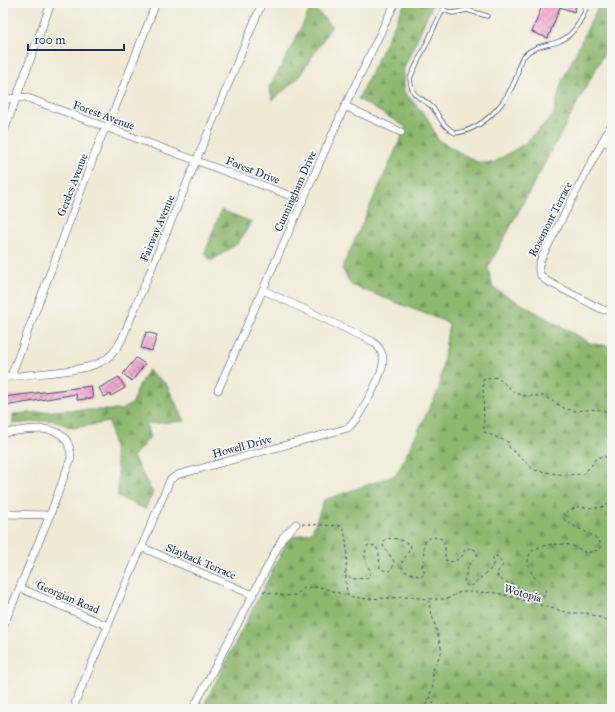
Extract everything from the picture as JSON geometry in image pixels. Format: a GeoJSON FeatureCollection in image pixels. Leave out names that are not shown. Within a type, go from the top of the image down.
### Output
{"type":"FeatureCollection","features":[{"type":"Feature","properties":{"kind":"street"},"geometry":{"type":"LineString","coordinates":[[3,134],[51,3]]}},
{"type":"Feature","properties":{"kind":"street","name":"Gerdes Avenue"},"geometry":{"type":"LineString","coordinates":[[11,376],[106,128],[156,3]]}},
{"type":"Feature","properties":{"kind":"street","name":"Fairway Avenue"},"geometry":{"type":"LineString","coordinates":[[3,378],[91,366],[107,358],[116,350],[197,161],[262,3]]}},
{"type":"Feature","properties":{"kind":"street","name":"Cunningham Drive"},"geometry":{"type":"LineString","coordinates":[[218,390],[302,200],[345,106],[395,3]]}},
{"type":"Feature","properties":{"kind":"street","name":"Forest Avenue"},"geometry":{"type":"LineString","coordinates":[[3,96],[16,98],[25,97],[197,161]]}},
{"type":"Feature","properties":{"kind":"street"},"geometry":{"type":"LineString","coordinates":[[345,106],[401,132]]}},
{"type":"Feature","properties":{"kind":"street","name":"Rosemont Terrace"},"geometry":{"type":"LineString","coordinates":[[612,123],[540,259],[538,268],[539,273],[545,280],[603,310],[612,310]]}},
{"type":"Feature","properties":{"kind":"street"},"geometry":{"type":"LineString","coordinates":[[602,141],[612,145]]}},
{"type":"Feature","properties":{"kind":"street","name":"Forest Drive"},"geometry":{"type":"LineString","coordinates":[[197,161],[302,200]]}},
{"type":"Feature","properties":{"kind":"street","name":"Howell Drive"},"geometry":{"type":"LineString","coordinates":[[75,709],[76,703],[141,547],[169,482],[174,476],[345,429],[355,422],[381,373],[383,364],[382,354],[372,341],[263,290]]}},
{"type":"Feature","properties":{"kind":"street"},"geometry":{"type":"LineString","coordinates":[[3,433],[45,428],[59,433],[66,440],[70,449],[70,463],[3,627]]}},
{"type":"Feature","properties":{"kind":"street"},"geometry":{"type":"LineString","coordinates":[[3,514],[50,515]]}},
{"type":"Feature","properties":{"kind":"street"},"geometry":{"type":"LineString","coordinates":[[193,709],[283,537],[296,524]]}},
{"type":"Feature","properties":{"kind":"street","name":"Slayback Terrace"},"geometry":{"type":"LineString","coordinates":[[141,547],[254,592]]}},
{"type":"Feature","properties":{"kind":"street","name":"Georgian Road"},"geometry":{"type":"LineString","coordinates":[[20,588],[108,626]]}},
{"type":"Feature","properties":{"kind":"lane"},"geometry":{"type":"LineString","coordinates":[[446,3],[411,72],[410,87],[418,98],[428,103],[434,109],[441,122],[455,133],[464,132],[488,118],[506,98],[517,74],[519,62],[531,50],[559,41],[569,34],[583,18],[588,3]]}},
{"type":"Feature","properties":{"kind":"lane"},"geometry":{"type":"LineString","coordinates":[[443,10],[453,13],[467,10],[487,16]]}},
{"type":"Feature","properties":{"kind":"path"},"geometry":{"type":"LineString","coordinates":[[612,413],[597,409],[576,411],[566,409],[543,396],[525,396],[515,393],[497,377],[483,380],[484,432],[508,442],[510,447],[534,470],[564,475],[583,474],[592,465],[593,461],[600,457],[612,457]]}},
{"type":"Feature","properties":{"kind":"path","name":"Wotopia"},"geometry":{"type":"LineString","coordinates":[[344,572],[352,579],[368,578],[371,572],[364,561],[364,552],[368,545],[376,546],[379,554],[380,568],[388,572],[393,567],[394,561],[382,546],[384,540],[390,538],[402,540],[411,545],[410,550],[403,558],[401,566],[404,572],[421,577],[425,573],[422,567],[424,560],[423,545],[426,539],[434,537],[442,539],[445,545],[445,560],[454,562],[462,556],[466,548],[474,549],[478,556],[468,566],[464,583],[468,586],[474,585],[481,576],[488,573],[494,564],[493,557],[497,556],[503,565],[497,573],[498,578],[541,599],[546,595],[546,588],[534,576],[530,568],[528,558],[532,551],[538,546],[549,544],[571,545],[586,553],[599,550],[601,544],[598,539],[577,529],[562,517],[563,514],[576,508],[599,508],[612,503]]}},
{"type":"Feature","properties":{"kind":"path"},"geometry":{"type":"LineString","coordinates":[[296,524],[342,526],[346,534],[348,549],[344,572],[348,596]]}},
{"type":"Feature","properties":{"kind":"path","name":"Wotopia"},"geometry":{"type":"LineString","coordinates":[[254,592],[284,596],[295,595],[304,588],[320,587],[348,596],[366,598],[409,597],[428,599],[447,599],[460,592],[497,594],[569,613],[587,612],[612,622]]}},
{"type":"Feature","properties":{"kind":"path"},"geometry":{"type":"LineString","coordinates":[[421,709],[427,703],[433,686],[433,670],[442,651],[428,599]]}},
{"type":"Feature","properties":{"kind":"path"},"geometry":{"type":"LineString","coordinates":[[429,696],[436,709]]}},
{"type":"Feature","properties":{"kind":"green space"},"geometry":{"type":"Polygon","coordinates":[[[405,3],[433,3],[404,68],[404,92],[427,117],[438,140],[477,162],[493,163],[524,144],[553,116],[562,81],[600,3],[612,3],[612,39],[488,268],[493,288],[592,344],[612,346],[612,709],[202,709],[289,538],[312,532],[324,500],[396,475],[439,389],[449,323],[351,285],[342,268],[406,127],[358,99],[405,3]]]}},
{"type":"Feature","properties":{"kind":"green space"},"geometry":{"type":"Polygon","coordinates":[[[312,6],[332,26],[298,78],[273,100],[269,87],[285,60],[312,6]]]}},
{"type":"Feature","properties":{"kind":"green space"},"geometry":{"type":"Polygon","coordinates":[[[221,210],[252,222],[238,243],[211,261],[205,253],[221,210]]]}},
{"type":"Feature","properties":{"kind":"green space"},"geometry":{"type":"Polygon","coordinates":[[[148,370],[166,384],[185,421],[146,424],[150,437],[133,457],[153,493],[145,509],[118,497],[118,471],[109,422],[73,428],[51,420],[13,424],[13,414],[69,410],[121,410],[133,403],[136,390],[148,370]]]}},
{"type":"Feature","properties":{"kind":"building"},"geometry":{"type":"Polygon","coordinates":[[[543,3],[577,3],[574,12],[560,7],[548,38],[532,32],[543,3]]]}},
{"type":"Feature","properties":{"kind":"building"},"geometry":{"type":"Polygon","coordinates":[[[146,332],[157,335],[152,351],[141,348],[146,332]]]}},
{"type":"Feature","properties":{"kind":"building"},"geometry":{"type":"Polygon","coordinates":[[[136,358],[145,364],[132,381],[123,374],[136,358]]]}},
{"type":"Feature","properties":{"kind":"building"},"geometry":{"type":"Polygon","coordinates":[[[119,377],[125,388],[111,396],[110,394],[104,397],[99,388],[119,377]]]}},
{"type":"Feature","properties":{"kind":"building"},"geometry":{"type":"Polygon","coordinates":[[[91,386],[93,398],[77,400],[76,394],[5,406],[4,397],[91,386]]]}}]}
